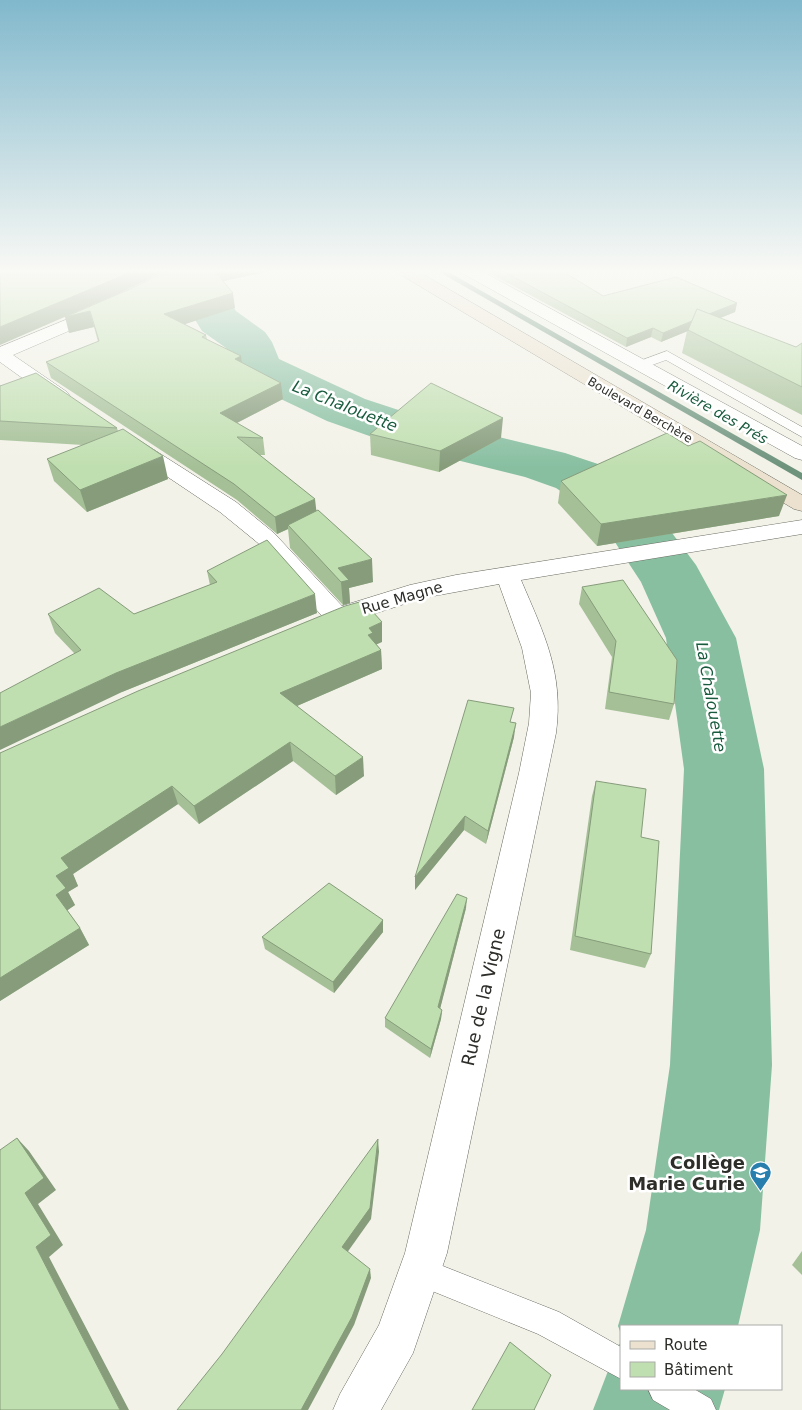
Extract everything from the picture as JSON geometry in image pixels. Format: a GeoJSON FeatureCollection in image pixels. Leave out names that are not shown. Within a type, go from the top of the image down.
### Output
{"type":"FeatureCollection","features":[{"type":"Feature","properties":{"kind":"main road","name":"Boulevard Berchère"},"geometry":{"type":"LineString","coordinates":[[514,335],[802,504]]}},
{"type":"Feature","properties":{"kind":"street"},"geometry":{"type":"LineString","coordinates":[[0,354],[44,335]]}},
{"type":"Feature","properties":{"kind":"street"},"geometry":{"type":"LineString","coordinates":[[585,335],[802,454]]}},
{"type":"Feature","properties":{"kind":"street"},"geometry":{"type":"LineString","coordinates":[[0,354],[74,405]]}},
{"type":"Feature","properties":{"kind":"street"},"geometry":{"type":"LineString","coordinates":[[20,392],[42,384]]}},
{"type":"Feature","properties":{"kind":"street"},"geometry":{"type":"LineString","coordinates":[[115,432],[228,507],[266,538],[337,617]]}},
{"type":"Feature","properties":{"kind":"street","name":"Rue Magne"},"geometry":{"type":"LineString","coordinates":[[313,626],[419,591],[802,527]]}},
{"type":"Feature","properties":{"kind":"street","name":"Rue de la Vigne"},"geometry":{"type":"LineString","coordinates":[[356,1410],[397,1337],[426,1253],[529,792],[543,719],[544,693],[539,663],[506,575]]}},
{"type":"Feature","properties":{"kind":"lane"},"geometry":{"type":"LineString","coordinates":[[641,366],[667,355],[802,433]]}},
{"type":"Feature","properties":{"kind":"lane"},"geometry":{"type":"LineString","coordinates":[[420,1272],[548,1323],[616,1362]]}},
{"type":"Feature","properties":{"kind":"lane"},"geometry":{"type":"LineString","coordinates":[[666,1390],[699,1409]]}},
{"type":"Feature","properties":{"kind":"building"},"geometry":{"type":"Polygon","coordinates":[[[97,335],[206,335],[202,337],[241,356],[235,359],[281,383],[220,413],[263,438],[237,437],[315,499],[275,517],[234,484],[46,362],[99,341],[97,335]]]}},
{"type":"Feature","properties":{"kind":"building"},"geometry":{"type":"Polygon","coordinates":[[[621,335],[635,335],[627,338],[621,335]]]}},
{"type":"Feature","properties":{"kind":"building"},"geometry":{"type":"Polygon","coordinates":[[[698,335],[764,335],[796,347],[802,343],[802,387],[698,335]]]}},
{"type":"Feature","properties":{"kind":"building"},"geometry":{"type":"Polygon","coordinates":[[[36,373],[117,428],[0,421],[0,386],[36,373]]]}},
{"type":"Feature","properties":{"kind":"building"},"geometry":{"type":"Polygon","coordinates":[[[431,383],[503,418],[440,451],[370,434],[431,383]]]}},
{"type":"Feature","properties":{"kind":"building"},"geometry":{"type":"Polygon","coordinates":[[[123,429],[163,456],[80,490],[47,459],[123,429]]]}},
{"type":"Feature","properties":{"kind":"building"},"geometry":{"type":"Polygon","coordinates":[[[667,433],[688,446],[700,441],[787,495],[601,524],[561,481],[667,433]]]}},
{"type":"Feature","properties":{"kind":"building"},"geometry":{"type":"Polygon","coordinates":[[[318,510],[372,559],[338,568],[349,580],[341,582],[288,525],[318,510]]]}},
{"type":"Feature","properties":{"kind":"building"},"geometry":{"type":"Polygon","coordinates":[[[267,540],[315,594],[116,673],[0,727],[0,693],[81,650],[48,614],[99,588],[134,614],[217,582],[207,571],[267,540]]]}},
{"type":"Feature","properties":{"kind":"building"},"geometry":{"type":"Polygon","coordinates":[[[623,580],[677,660],[674,704],[609,692],[616,641],[582,587],[623,580]]]}},
{"type":"Feature","properties":{"kind":"building"},"geometry":{"type":"Polygon","coordinates":[[[363,601],[382,622],[369,628],[373,633],[368,635],[381,650],[280,693],[363,757],[335,776],[290,742],[194,806],[172,786],[61,858],[69,868],[56,876],[66,888],[56,895],[80,928],[0,978],[0,753],[138,691],[345,606],[363,601]]]}},
{"type":"Feature","properties":{"kind":"building"},"geometry":{"type":"Polygon","coordinates":[[[468,700],[514,708],[510,722],[516,723],[488,831],[465,816],[415,877],[468,700]]]}},
{"type":"Feature","properties":{"kind":"building"},"geometry":{"type":"Polygon","coordinates":[[[596,781],[646,789],[641,837],[659,841],[651,954],[575,936],[596,781]]]}},
{"type":"Feature","properties":{"kind":"building"},"geometry":{"type":"Polygon","coordinates":[[[329,883],[383,920],[333,982],[262,937],[329,883]]]}},
{"type":"Feature","properties":{"kind":"building"},"geometry":{"type":"Polygon","coordinates":[[[457,894],[467,898],[438,1007],[442,1010],[431,1049],[385,1018],[457,894]]]}},
{"type":"Feature","properties":{"kind":"building"},"geometry":{"type":"Polygon","coordinates":[[[17,1138],[44,1178],[25,1193],[51,1235],[36,1247],[120,1410],[0,1410],[0,1150],[17,1138]]]}},
{"type":"Feature","properties":{"kind":"building"},"geometry":{"type":"Polygon","coordinates":[[[378,1139],[370,1208],[342,1247],[370,1269],[352,1317],[301,1410],[177,1410],[222,1354],[378,1139]]]}},
{"type":"Feature","properties":{"kind":"building"},"geometry":{"type":"Polygon","coordinates":[[[510,1342],[551,1375],[534,1410],[472,1410],[510,1342]]]}},
{"type":"Feature","properties":{"kind":"waterway","name":"La Chalouette"},"geometry":{"type":"LineString","coordinates":[[238,335],[248,342],[257,368],[346,410],[411,432],[545,465],[577,476],[605,494],[629,518],[673,580],[701,638],[724,769],[721,1065],[703,1230],[678,1325]]}},
{"type":"Feature","properties":{"kind":"waterway","name":"Rivière des Prés"},"geometry":{"type":"LineString","coordinates":[[552,335],[802,477]]}},
{"type":"Feature","properties":{"kind":"waterway","name":"La Chalouette"},"geometry":{"type":"LineString","coordinates":[[656,1410],[662,1390]]}},
{"type":"Feature","properties":{"kind":"place","name":"Collège Marie Curie"},"geometry":{"type":"Point","coordinates":[761,1191]}}]}
